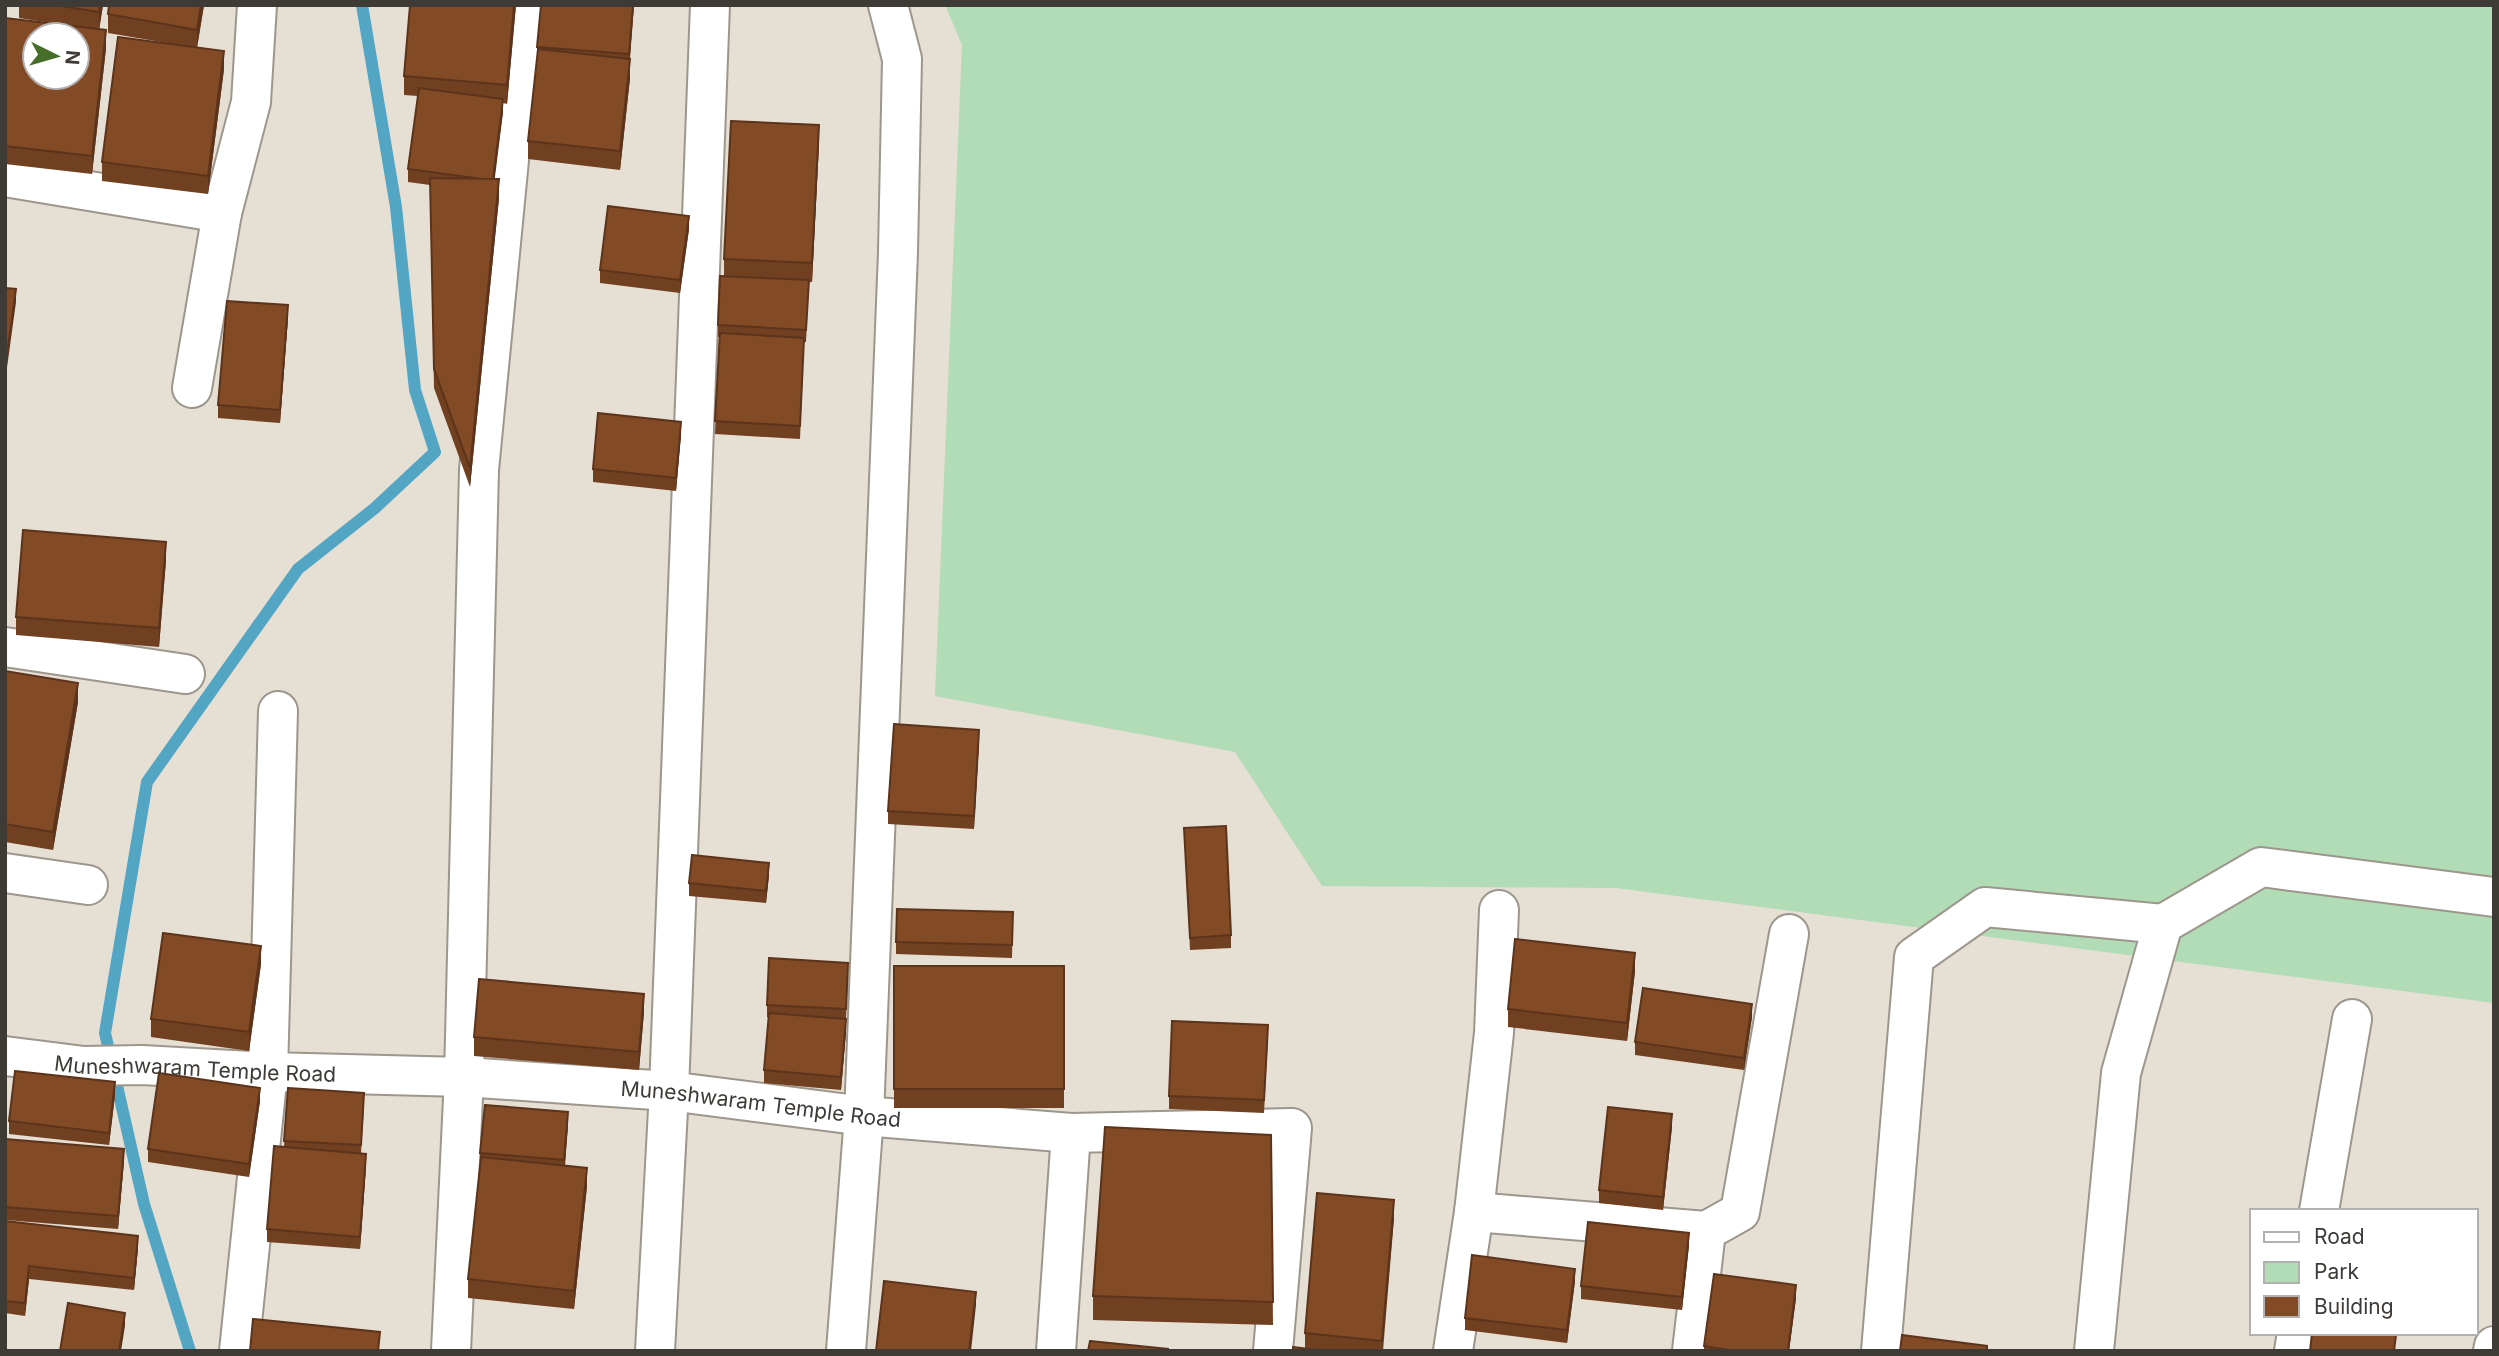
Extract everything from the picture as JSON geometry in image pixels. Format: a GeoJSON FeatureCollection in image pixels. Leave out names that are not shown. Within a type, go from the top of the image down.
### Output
{"type":"FeatureCollection","features":[{"type":"Feature","properties":{"kind":"street"},"geometry":{"type":"LineString","coordinates":[[192,388],[222,213],[251,102],[257,5]]}},
{"type":"Feature","properties":{"kind":"street"},"geometry":{"type":"LineString","coordinates":[[451,1351],[464,1077],[479,470],[524,5]]}},
{"type":"Feature","properties":{"kind":"street"},"geometry":{"type":"LineString","coordinates":[[655,1351],[669,1091],[710,5]]}},
{"type":"Feature","properties":{"kind":"street"},"geometry":{"type":"LineString","coordinates":[[845,1351],[863,1116],[898,252],[902,59],[888,5]]}},
{"type":"Feature","properties":{"kind":"street"},"geometry":{"type":"LineString","coordinates":[[5,177],[222,213]]}},
{"type":"Feature","properties":{"kind":"street"},"geometry":{"type":"LineString","coordinates":[[5,647],[185,674]]}},
{"type":"Feature","properties":{"kind":"street"},"geometry":{"type":"LineString","coordinates":[[239,1351],[268,1072],[278,711]]}},
{"type":"Feature","properties":{"kind":"street"},"geometry":{"type":"LineString","coordinates":[[1881,1351],[1914,957],[1985,907],[2163,924],[2261,867],[2494,897]]}},
{"type":"Feature","properties":{"kind":"street"},"geometry":{"type":"LineString","coordinates":[[5,873],[88,885]]}},
{"type":"Feature","properties":{"kind":"street"},"geometry":{"type":"LineString","coordinates":[[1453,1351],[1474,1212],[1493,1033],[1499,909]]}},
{"type":"Feature","properties":{"kind":"street"},"geometry":{"type":"LineString","coordinates":[[2094,1351],[2121,1073],[2163,924]]}},
{"type":"Feature","properties":{"kind":"street"},"geometry":{"type":"LineString","coordinates":[[1474,1212],[1706,1230],[1741,1212],[1789,934]]}},
{"type":"Feature","properties":{"kind":"street"},"geometry":{"type":"LineString","coordinates":[[2319,1209],[2352,1019]]}},
{"type":"Feature","properties":{"kind":"street","name":"Muneshwaram Temple Road"},"geometry":{"type":"LineString","coordinates":[[6,1064],[142,1065],[268,1072],[464,1077],[669,1091],[863,1116],[1071,1133],[1292,1128],[1273,1351]]}},
{"type":"Feature","properties":{"kind":"street"},"geometry":{"type":"LineString","coordinates":[[1056,1351],[1071,1133]]}},
{"type":"Feature","properties":{"kind":"street"},"geometry":{"type":"LineString","coordinates":[[1692,1351],[1706,1230]]}},
{"type":"Feature","properties":{"kind":"green space"},"geometry":{"type":"Polygon","coordinates":[[[945,5],[2494,5],[2494,1003],[1616,888],[1322,886],[1235,752],[935,696],[962,45],[945,5]]]}},
{"type":"Feature","properties":{"kind":"building"},"geometry":{"type":"Polygon","coordinates":[[[55,5],[100,5],[99,12],[55,5]]]}},
{"type":"Feature","properties":{"kind":"building"},"geometry":{"type":"Polygon","coordinates":[[[109,5],[201,5],[197,30],[108,14],[109,5]]]}},
{"type":"Feature","properties":{"kind":"building"},"geometry":{"type":"Polygon","coordinates":[[[410,5],[514,5],[507,85],[404,76],[410,5]]]}},
{"type":"Feature","properties":{"kind":"building"},"geometry":{"type":"Polygon","coordinates":[[[541,5],[633,5],[629,54],[537,47],[541,5]]]}},
{"type":"Feature","properties":{"kind":"building"},"geometry":{"type":"Polygon","coordinates":[[[5,18],[30,21],[21,21],[21,91],[91,91],[91,28],[106,30],[92,156],[5,146],[5,18]]]}},
{"type":"Feature","properties":{"kind":"building"},"geometry":{"type":"Polygon","coordinates":[[[118,37],[224,51],[208,176],[102,162],[118,37]]]}},
{"type":"Feature","properties":{"kind":"building"},"geometry":{"type":"Polygon","coordinates":[[[538,49],[630,59],[620,151],[528,141],[538,49]]]}},
{"type":"Feature","properties":{"kind":"building"},"geometry":{"type":"Polygon","coordinates":[[[419,88],[503,99],[493,179],[408,169],[419,88]]]}},
{"type":"Feature","properties":{"kind":"building"},"geometry":{"type":"Polygon","coordinates":[[[731,121],[819,125],[812,263],[724,259],[731,121]]]}},
{"type":"Feature","properties":{"kind":"building"},"geometry":{"type":"Polygon","coordinates":[[[430,178],[499,179],[470,468],[434,369],[430,178]]]}},
{"type":"Feature","properties":{"kind":"building"},"geometry":{"type":"Polygon","coordinates":[[[608,206],[689,216],[680,280],[600,270],[608,206]]]}},
{"type":"Feature","properties":{"kind":"building"},"geometry":{"type":"Polygon","coordinates":[[[720,276],[809,280],[806,330],[718,325],[720,276]]]}},
{"type":"Feature","properties":{"kind":"building"},"geometry":{"type":"Polygon","coordinates":[[[5,288],[16,289],[5,369],[5,288]]]}},
{"type":"Feature","properties":{"kind":"building"},"geometry":{"type":"Polygon","coordinates":[[[227,301],[288,305],[280,410],[218,405],[227,301]]]}},
{"type":"Feature","properties":{"kind":"building"},"geometry":{"type":"Polygon","coordinates":[[[720,333],[804,338],[800,426],[715,421],[720,333]]]}},
{"type":"Feature","properties":{"kind":"building"},"geometry":{"type":"Polygon","coordinates":[[[598,413],[681,422],[676,478],[593,469],[598,413]]]}},
{"type":"Feature","properties":{"kind":"building"},"geometry":{"type":"Polygon","coordinates":[[[23,530],[166,542],[159,628],[16,617],[23,530]]]}},
{"type":"Feature","properties":{"kind":"building"},"geometry":{"type":"Polygon","coordinates":[[[5,671],[78,683],[53,832],[5,824],[5,671]]]}},
{"type":"Feature","properties":{"kind":"building"},"geometry":{"type":"Polygon","coordinates":[[[894,724],[979,730],[974,816],[888,811],[894,724]]]}},
{"type":"Feature","properties":{"kind":"building"},"geometry":{"type":"Polygon","coordinates":[[[1226,826],[1231,935],[1190,938],[1184,828],[1226,826]]]}},
{"type":"Feature","properties":{"kind":"building"},"geometry":{"type":"Polygon","coordinates":[[[692,855],[769,863],[766,891],[689,883],[692,855]]]}},
{"type":"Feature","properties":{"kind":"building"},"geometry":{"type":"Polygon","coordinates":[[[897,909],[1013,912],[1012,945],[896,942],[897,909]]]}},
{"type":"Feature","properties":{"kind":"building"},"geometry":{"type":"Polygon","coordinates":[[[163,933],[261,946],[249,1032],[151,1019],[163,933]]]}},
{"type":"Feature","properties":{"kind":"building"},"geometry":{"type":"Polygon","coordinates":[[[1515,939],[1635,953],[1627,1023],[1508,1009],[1515,939]]]}},
{"type":"Feature","properties":{"kind":"building"},"geometry":{"type":"Polygon","coordinates":[[[769,958],[848,963],[846,1009],[767,1005],[769,958]]]}},
{"type":"Feature","properties":{"kind":"building"},"geometry":{"type":"Polygon","coordinates":[[[894,966],[1064,966],[1064,1089],[894,1089],[894,966]]]}},
{"type":"Feature","properties":{"kind":"building"},"geometry":{"type":"Polygon","coordinates":[[[479,979],[644,994],[639,1052],[474,1037],[479,979]]]}},
{"type":"Feature","properties":{"kind":"building"},"geometry":{"type":"Polygon","coordinates":[[[1643,988],[1752,1004],[1744,1058],[1635,1042],[1643,988]]]}},
{"type":"Feature","properties":{"kind":"building"},"geometry":{"type":"Polygon","coordinates":[[[769,1013],[846,1019],[841,1077],[764,1070],[769,1013]]]}},
{"type":"Feature","properties":{"kind":"building"},"geometry":{"type":"Polygon","coordinates":[[[1172,1021],[1268,1025],[1264,1100],[1169,1096],[1172,1021]]]}},
{"type":"Feature","properties":{"kind":"building"},"geometry":{"type":"Polygon","coordinates":[[[15,1071],[115,1082],[109,1133],[9,1121],[15,1071]]]}},
{"type":"Feature","properties":{"kind":"building"},"geometry":{"type":"Polygon","coordinates":[[[159,1073],[260,1088],[249,1164],[148,1149],[159,1073]]]}},
{"type":"Feature","properties":{"kind":"building"},"geometry":{"type":"Polygon","coordinates":[[[288,1088],[364,1093],[361,1145],[284,1141],[288,1088]]]}},
{"type":"Feature","properties":{"kind":"building"},"geometry":{"type":"Polygon","coordinates":[[[485,1105],[568,1112],[564,1160],[480,1153],[485,1105]]]}},
{"type":"Feature","properties":{"kind":"building"},"geometry":{"type":"Polygon","coordinates":[[[1608,1107],[1672,1114],[1663,1197],[1599,1190],[1608,1107]]]}},
{"type":"Feature","properties":{"kind":"building"},"geometry":{"type":"Polygon","coordinates":[[[1105,1127],[1271,1135],[1273,1302],[1093,1296],[1105,1127]]]}},
{"type":"Feature","properties":{"kind":"building"},"geometry":{"type":"Polygon","coordinates":[[[5,1139],[124,1149],[118,1216],[5,1207],[5,1139]]]}},
{"type":"Feature","properties":{"kind":"building"},"geometry":{"type":"Polygon","coordinates":[[[274,1146],[366,1154],[360,1237],[267,1229],[274,1146]]]}},
{"type":"Feature","properties":{"kind":"building"},"geometry":{"type":"Polygon","coordinates":[[[481,1157],[587,1168],[574,1291],[468,1279],[481,1157]]]}},
{"type":"Feature","properties":{"kind":"building"},"geometry":{"type":"Polygon","coordinates":[[[1317,1193],[1394,1200],[1382,1341],[1305,1333],[1317,1193]]]}},
{"type":"Feature","properties":{"kind":"building"},"geometry":{"type":"Polygon","coordinates":[[[5,1221],[138,1236],[134,1278],[29,1266],[25,1303],[5,1301],[5,1221]]]}},
{"type":"Feature","properties":{"kind":"building"},"geometry":{"type":"Polygon","coordinates":[[[1588,1222],[1689,1233],[1682,1297],[1581,1286],[1588,1222]]]}},
{"type":"Feature","properties":{"kind":"building"},"geometry":{"type":"Polygon","coordinates":[[[1472,1255],[1575,1269],[1567,1330],[1465,1318],[1472,1255]]]}},
{"type":"Feature","properties":{"kind":"building"},"geometry":{"type":"Polygon","coordinates":[[[1714,1274],[1796,1285],[1788,1351],[1735,1351],[1704,1346],[1714,1274]]]}},
{"type":"Feature","properties":{"kind":"building"},"geometry":{"type":"Polygon","coordinates":[[[884,1281],[976,1292],[969,1351],[876,1351],[884,1281]]]}},
{"type":"Feature","properties":{"kind":"building"},"geometry":{"type":"Polygon","coordinates":[[[68,1303],[125,1313],[119,1351],[60,1351],[68,1303]]]}},
{"type":"Feature","properties":{"kind":"building"},"geometry":{"type":"Polygon","coordinates":[[[253,1319],[380,1332],[378,1351],[250,1351],[253,1319]]]}},
{"type":"Feature","properties":{"kind":"building"},"geometry":{"type":"Polygon","coordinates":[[[1902,1335],[1987,1346],[1987,1351],[1900,1351],[1902,1335]]]}},
{"type":"Feature","properties":{"kind":"building"},"geometry":{"type":"Polygon","coordinates":[[[2312,1335],[2396,1335],[2394,1351],[2310,1351],[2312,1335]]]}},
{"type":"Feature","properties":{"kind":"building"},"geometry":{"type":"Polygon","coordinates":[[[1090,1341],[1168,1349],[1168,1351],[1088,1351],[1090,1341]]]}},
{"type":"Feature","properties":{"kind":"building"},"geometry":{"type":"Polygon","coordinates":[[[1293,1347],[1326,1351],[1293,1351],[1293,1347]]]}},
{"type":"Feature","properties":{"kind":"waterway"},"geometry":{"type":"LineString","coordinates":[[190,1351],[144,1204],[105,1033],[147,782],[298,569],[375,508],[435,452],[415,390],[396,207],[362,5]]}}]}
